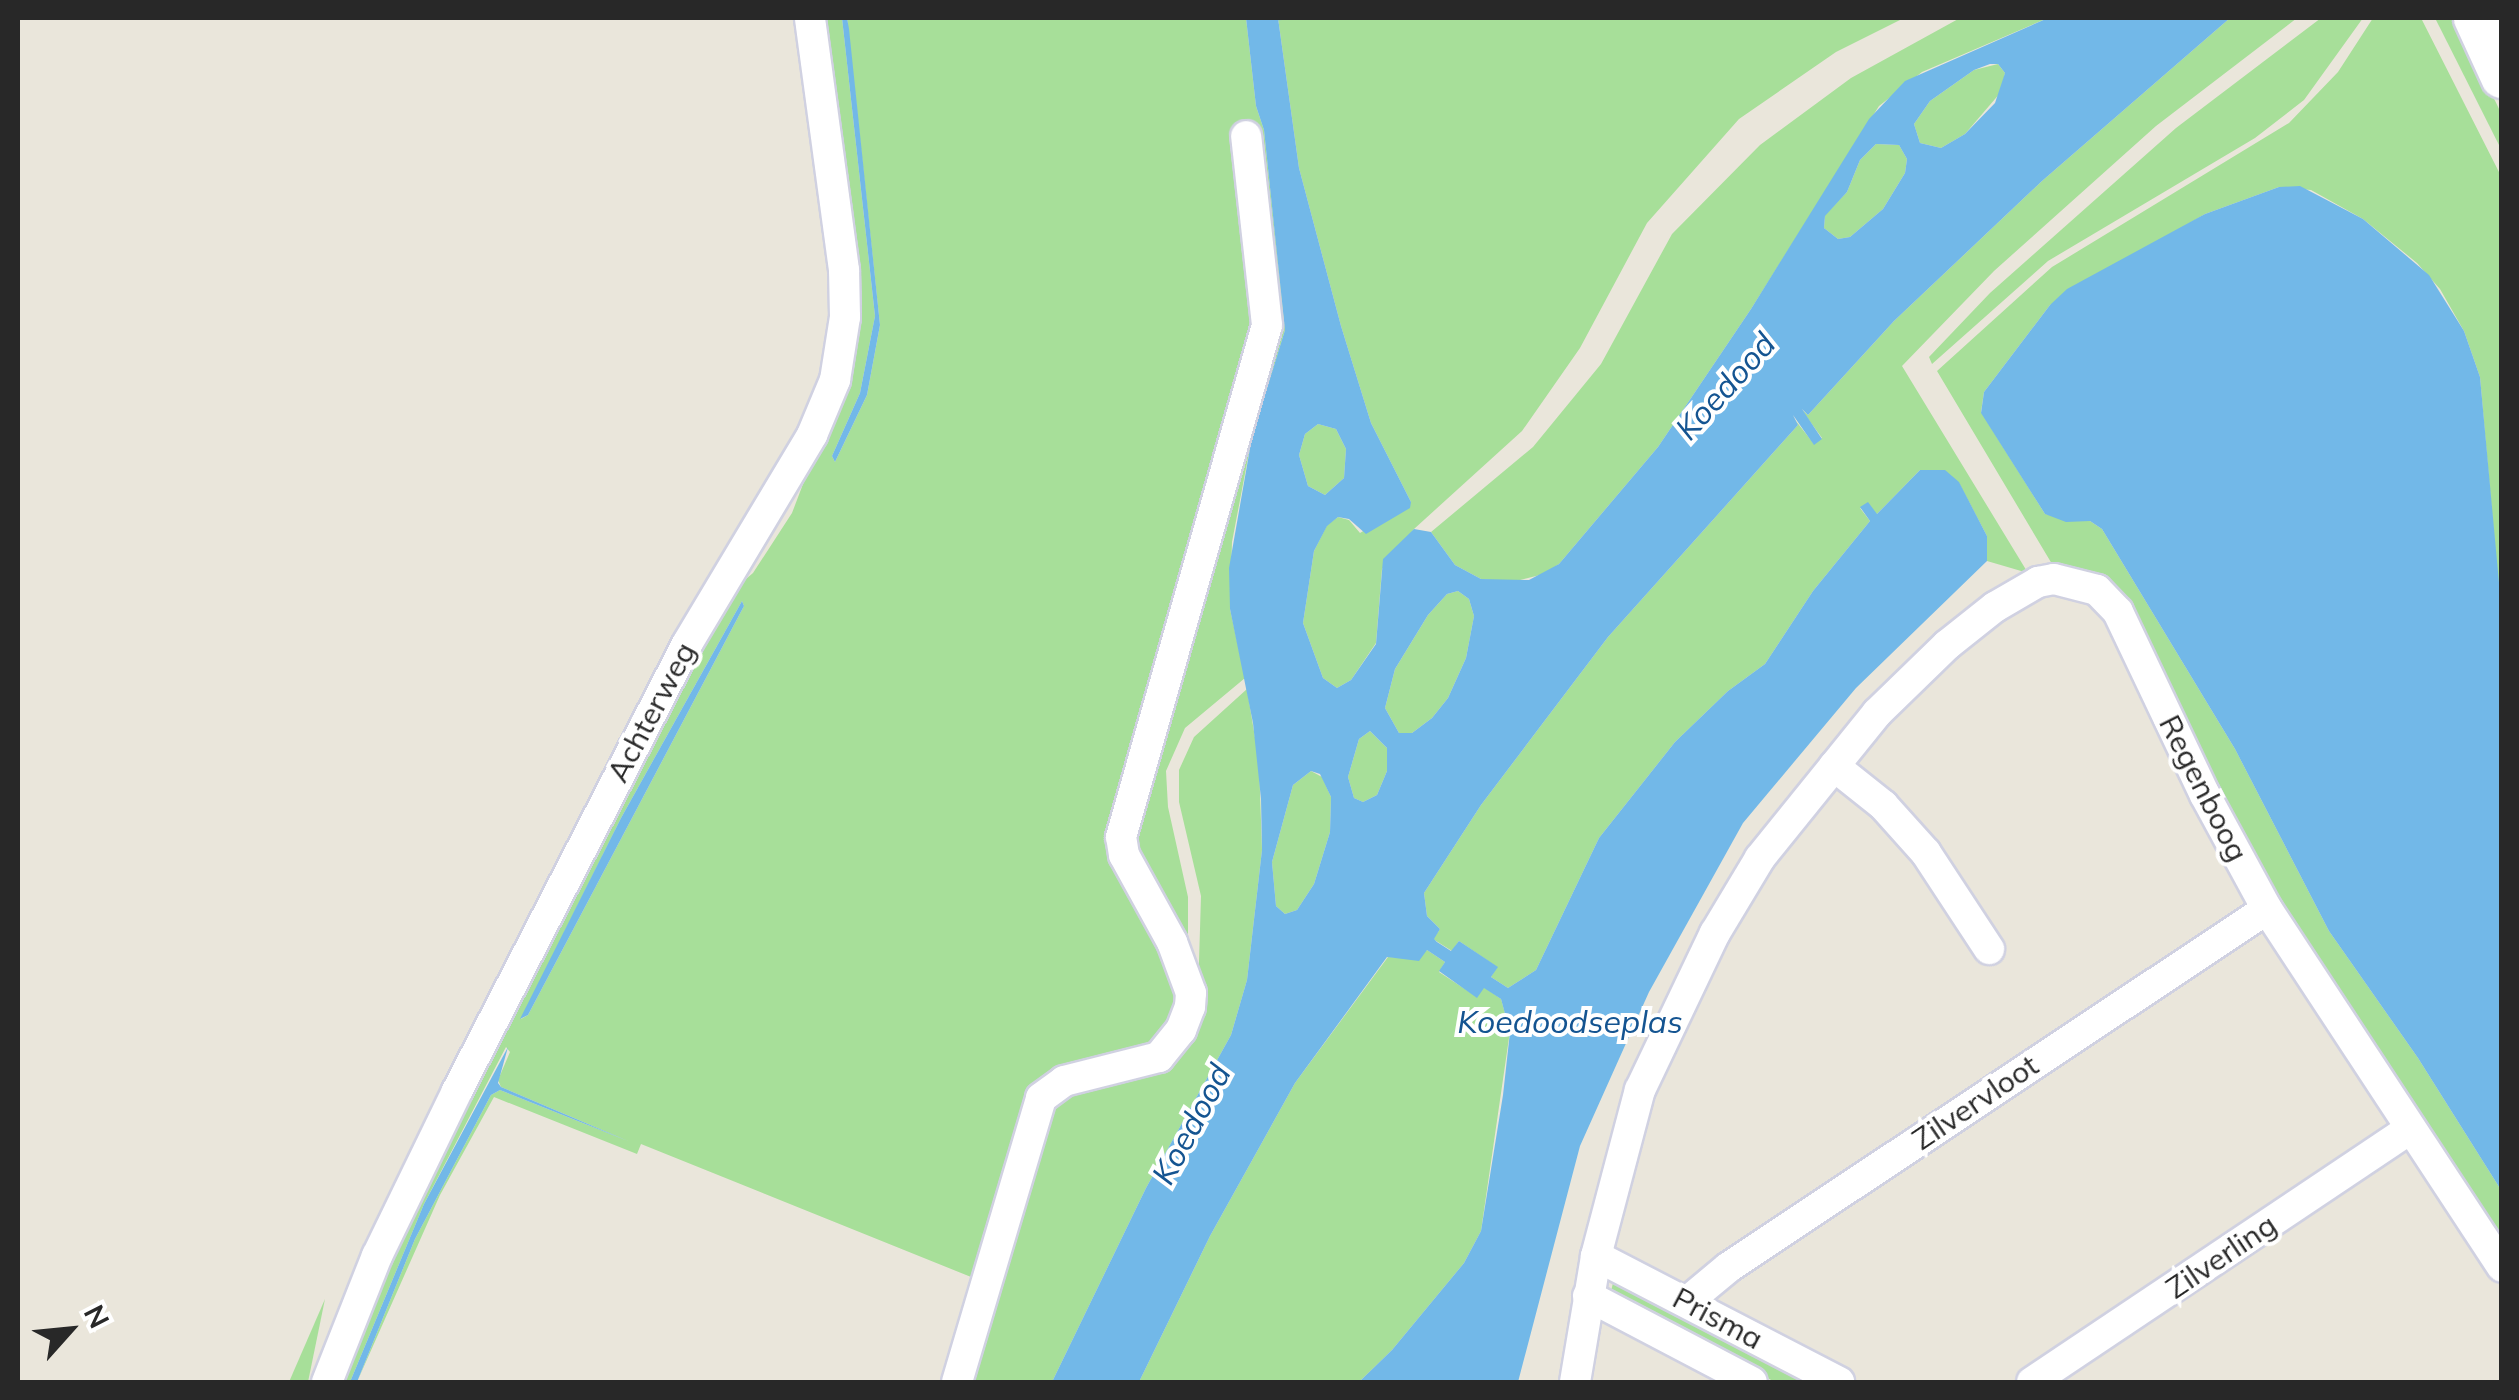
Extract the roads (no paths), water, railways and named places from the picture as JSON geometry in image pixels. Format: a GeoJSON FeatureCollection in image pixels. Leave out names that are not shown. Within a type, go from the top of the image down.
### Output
{"type":"FeatureCollection","features":[{"type":"Feature","properties":{"kind":"main road"},"geometry":{"type":"LineString","coordinates":[[2475,18],[2502,77]]}},
{"type":"Feature","properties":{"kind":"street","name":"Achterweg"},"geometry":{"type":"LineString","coordinates":[[328,1382],[383,1244],[456,1091],[678,660],[812,435],[835,380],[845,317],[844,270],[810,18]]}},
{"type":"Feature","properties":{"kind":"street"},"geometry":{"type":"LineString","coordinates":[[957,1382],[1041,1098],[1064,1080],[1159,1057],[1181,1030],[1190,1006],[1191,994],[1172,942],[1124,855],[1121,837],[1267,325],[1246,136]]}},
{"type":"Feature","properties":{"kind":"street","name":"Regenboog"},"geometry":{"type":"LineString","coordinates":[[1574,1382],[1596,1256],[1640,1090],[1706,950],[1760,858],[1877,713],[1947,645],[1995,607],[2038,582],[2076,582],[2097,590],[2118,612],[2206,795],[2267,909],[2502,1267]]}},
{"type":"Feature","properties":{"kind":"street"},"geometry":{"type":"LineString","coordinates":[[1834,766],[1884,804],[1926,852],[1989,949]]}},
{"type":"Feature","properties":{"kind":"street","name":"Zilvervloot"},"geometry":{"type":"LineString","coordinates":[[1688,1301],[1729,1267],[2267,909]]}},
{"type":"Feature","properties":{"kind":"street","name":"Zilverling"},"geometry":{"type":"LineString","coordinates":[[2032,1382],[2410,1129]]}},
{"type":"Feature","properties":{"kind":"street","name":"Prisma"},"geometry":{"type":"LineString","coordinates":[[1596,1256],[1839,1382]]}},
{"type":"Feature","properties":{"kind":"street","name":"Prisma"},"geometry":{"type":"LineString","coordinates":[[1588,1296],[1752,1382]]}},
{"type":"Feature","properties":{"kind":"water"},"geometry":{"type":"Polygon","coordinates":[[[842,18],[847,18],[849,29],[880,325],[867,395],[835,462],[832,456],[860,393],[875,316],[842,18]]]}},
{"type":"Feature","properties":{"kind":"water"},"geometry":{"type":"Polygon","coordinates":[[[1246,18],[1278,18],[1299,168],[1341,326],[1371,423],[1411,502],[1410,508],[1366,534],[1349,519],[1338,517],[1327,526],[1314,551],[1303,623],[1323,678],[1337,688],[1351,680],[1376,644],[1383,559],[1414,529],[1431,532],[1455,565],[1481,579],[1529,580],[1559,564],[1658,447],[1751,309],[1869,119],[1905,81],[2048,18],[2230,18],[2042,181],[1894,321],[1808,415],[1802,409],[1822,439],[1814,445],[1793,415],[1798,425],[1608,637],[1481,805],[1424,893],[1427,916],[1440,929],[1434,939],[1437,942],[1451,951],[1459,941],[1498,967],[1491,977],[1508,988],[1536,970],[1599,838],[1675,742],[1728,691],[1765,664],[1813,591],[1870,521],[1860,507],[1868,502],[1877,514],[1920,470],[1945,470],[1959,482],[1987,536],[1987,561],[1856,688],[1743,823],[1649,992],[1580,1146],[1518,1382],[1359,1382],[1392,1350],[1464,1263],[1481,1231],[1503,1095],[1510,1032],[1501,999],[1484,988],[1477,998],[1439,971],[1445,962],[1427,950],[1419,961],[1387,957],[1295,1083],[1210,1236],[1139,1382],[1052,1382],[1146,1188],[1231,1035],[1247,980],[1262,850],[1261,799],[1253,723],[1230,609],[1229,568],[1252,437],[1285,330],[1264,130],[1256,106],[1246,18]],[[1998,64],[1974,70],[1930,101],[1914,124],[1920,143],[1941,148],[1965,134],[1995,103],[2005,73],[1998,64]],[[1876,144],[1860,160],[1847,192],[1825,216],[1824,228],[1838,239],[1850,237],[1883,209],[1905,173],[1907,159],[1899,145],[1876,144]],[[1318,424],[1305,434],[1299,455],[1308,486],[1325,495],[1344,478],[1346,449],[1336,429],[1318,424]],[[1458,591],[1447,594],[1428,615],[1395,669],[1385,708],[1399,733],[1412,733],[1432,718],[1448,698],[1466,658],[1474,616],[1469,599],[1458,591]],[[1370,731],[1359,739],[1348,777],[1354,798],[1363,802],[1377,795],[1387,771],[1387,748],[1370,731]],[[1311,771],[1293,785],[1272,862],[1276,906],[1285,914],[1297,910],[1314,884],[1330,832],[1331,797],[1320,774],[1311,771]]]}},
{"type":"Feature","properties":{"kind":"water"},"geometry":{"type":"Polygon","coordinates":[[[2300,186],[2363,219],[2429,275],[2464,331],[2480,377],[2502,615],[2501,1190],[2418,1058],[2329,931],[2235,749],[2102,529],[2090,521],[2066,522],[2045,514],[1981,413],[1984,392],[2050,305],[2067,289],[2205,214],[2279,187],[2300,186]]]}},
{"type":"Feature","properties":{"kind":"water"},"geometry":{"type":"Polygon","coordinates":[[[742,601],[744,606],[528,1015],[520,1019],[621,818],[742,601]]]}},
{"type":"Feature","properties":{"kind":"water"},"geometry":{"type":"Polygon","coordinates":[[[508,1047],[498,1083],[501,1087],[628,1141],[500,1090],[491,1095],[415,1239],[357,1382],[350,1382],[424,1204],[508,1047]]]}},
{"type":"Feature","properties":{"kind":"water label","name":"Koedood"},"geometry":{"type":"Point","coordinates":[1725,386]}},
{"type":"Feature","properties":{"kind":"water label","name":"Koedoodseplas"},"geometry":{"type":"Point","coordinates":[1570,1021]}},
{"type":"Feature","properties":{"kind":"water label","name":"Koedood"},"geometry":{"type":"Point","coordinates":[1191,1124]}}]}
